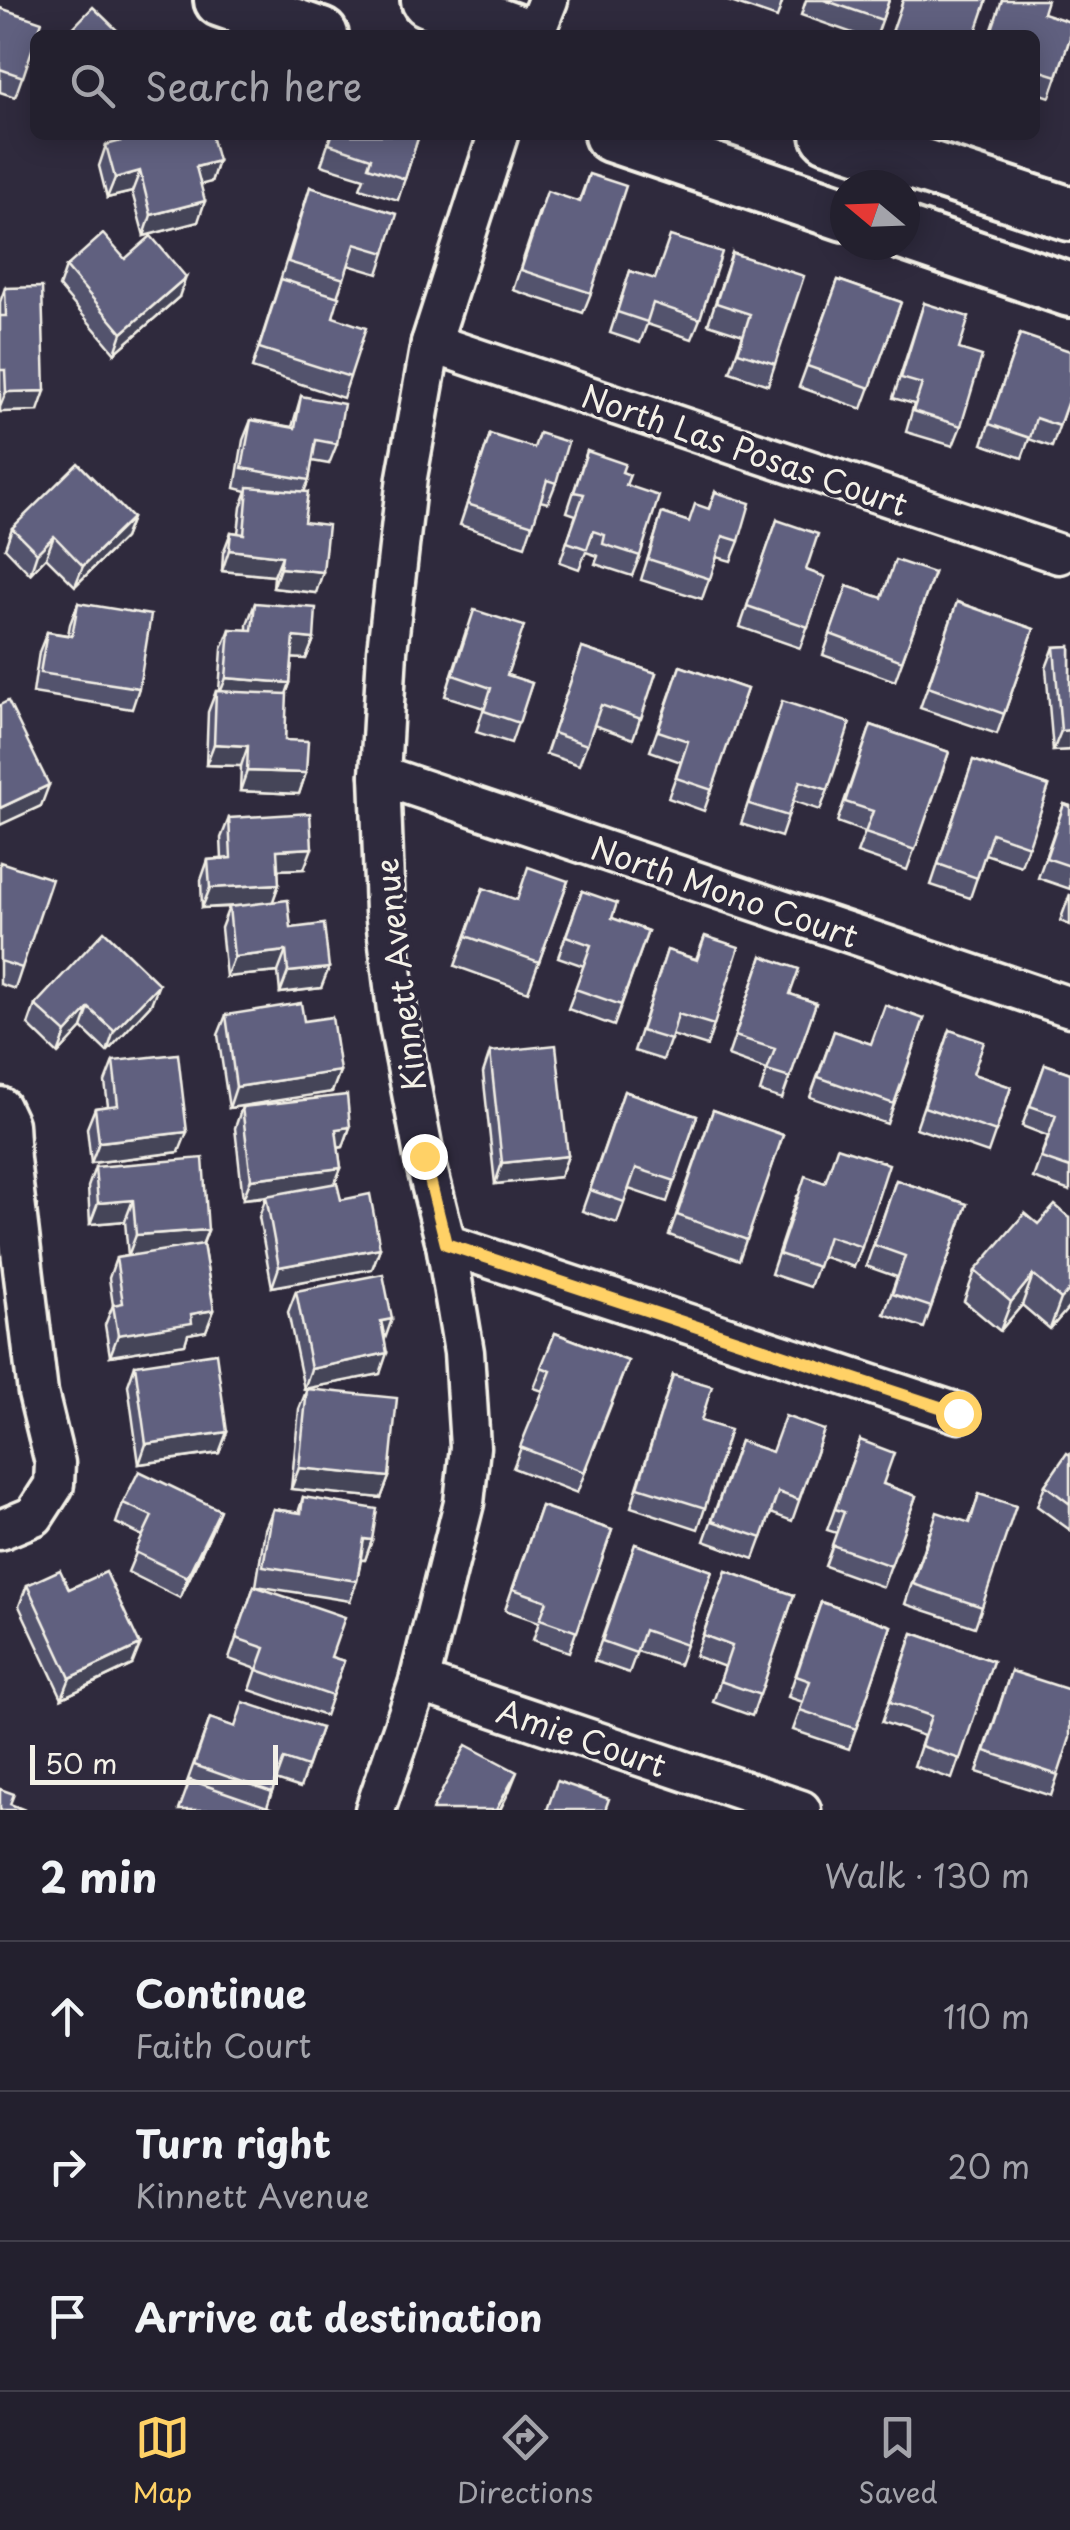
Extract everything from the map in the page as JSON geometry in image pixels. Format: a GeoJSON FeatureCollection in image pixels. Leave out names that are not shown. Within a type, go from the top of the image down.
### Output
{"type":"FeatureCollection","features":[{"type":"Feature","properties":{"kind":"street"},"geometry":{"type":"LineString","coordinates":[[221,0],[307,30]]}},
{"type":"Feature","properties":{"kind":"street"},"geometry":{"type":"LineString","coordinates":[[428,0],[511,30]]}},
{"type":"Feature","properties":{"kind":"street"},"geometry":{"type":"LineString","coordinates":[[536,30],[548,0]]}},
{"type":"Feature","properties":{"kind":"street","name":"Kinnett Avenue"},"geometry":{"type":"LineString","coordinates":[[375,1810],[420,1682],[464,1503],[470,1447],[464,1352],[446,1244],[424,1156],[398,1019],[386,912],[380,775],[387,651],[407,477],[430,343],[496,140]]}},
{"type":"Feature","properties":{"kind":"street"},"geometry":{"type":"LineString","coordinates":[[625,140],[830,209]]}},
{"type":"Feature","properties":{"kind":"street"},"geometry":{"type":"LineString","coordinates":[[843,140],[1070,214]]}},
{"type":"Feature","properties":{"kind":"street"},"geometry":{"type":"LineString","coordinates":[[920,239],[1070,290]]}},
{"type":"Feature","properties":{"kind":"street","name":"North Las Posas Court"},"geometry":{"type":"LineString","coordinates":[[430,343],[1059,554]]}},
{"type":"Feature","properties":{"kind":"street","name":"North Mono Court"},"geometry":{"type":"LineString","coordinates":[[380,775],[1070,1006]]}},
{"type":"Feature","properties":{"kind":"street"},"geometry":{"type":"LineString","coordinates":[[0,1107],[8,1124],[38,1393],[55,1464],[54,1485],[17,1523]]}},
{"type":"Feature","properties":{"kind":"street"},"geometry":{"type":"LineString","coordinates":[[446,1244],[958,1413]]}},
{"type":"Feature","properties":{"kind":"street","name":"Amie Court"},"geometry":{"type":"LineString","coordinates":[[420,1682],[801,1810]]}},
{"type":"Feature","properties":{"kind":"building"},"geometry":{"type":"Polygon","coordinates":[[[824,0],[889,0],[882,20],[824,0]]]}},
{"type":"Feature","properties":{"kind":"building"},"geometry":{"type":"Polygon","coordinates":[[[903,0],[987,0],[977,30],[893,30],[903,0]]]}},
{"type":"Feature","properties":{"kind":"building"},"geometry":{"type":"Polygon","coordinates":[[[1002,0],[1047,0],[1043,13],[1070,22],[1070,38],[1057,76],[1040,71],[1040,30],[992,30],[1002,0]]]}},
{"type":"Feature","properties":{"kind":"building"},"geometry":{"type":"Polygon","coordinates":[[[93,7],[117,30],[71,30],[93,7]]]}},
{"type":"Feature","properties":{"kind":"building"},"geometry":{"type":"Polygon","coordinates":[[[0,8],[42,22],[39,30],[30,30],[30,56],[23,77],[0,69],[0,8]]]}},
{"type":"Feature","properties":{"kind":"building"},"geometry":{"type":"Polygon","coordinates":[[[125,140],[212,140],[218,161],[196,167],[205,201],[151,215],[140,171],[115,178],[106,145],[125,140]]]}},
{"type":"Feature","properties":{"kind":"building"},"geometry":{"type":"Polygon","coordinates":[[[330,140],[417,140],[405,179],[368,167],[371,158],[329,144],[330,140]]]}},
{"type":"Feature","properties":{"kind":"building"},"geometry":{"type":"Polygon","coordinates":[[[589,174],[626,186],[591,293],[521,270],[547,191],[580,202],[589,174]]]}},
{"type":"Feature","properties":{"kind":"building"},"geometry":{"type":"Polygon","coordinates":[[[310,187],[397,214],[385,253],[355,244],[344,279],[288,262],[310,187]]]}},
{"type":"Feature","properties":{"kind":"building"},"geometry":{"type":"Polygon","coordinates":[[[103,234],[125,259],[151,236],[186,277],[122,333],[66,267],[103,234]]]}},
{"type":"Feature","properties":{"kind":"building"},"geometry":{"type":"Polygon","coordinates":[[[670,236],[722,252],[700,319],[653,303],[647,322],[617,312],[630,271],[655,279],[670,236]]]}},
{"type":"Feature","properties":{"kind":"building"},"geometry":{"type":"Polygon","coordinates":[[[732,253],[804,276],[775,364],[738,352],[750,314],[716,303],[732,253]]]}},
{"type":"Feature","properties":{"kind":"building"},"geometry":{"type":"Polygon","coordinates":[[[281,279],[339,297],[333,317],[366,328],[350,377],[259,348],[281,279]]]}},
{"type":"Feature","properties":{"kind":"building"},"geometry":{"type":"Polygon","coordinates":[[[838,280],[901,302],[870,388],[807,366],[838,280]]]}},
{"type":"Feature","properties":{"kind":"building"},"geometry":{"type":"Polygon","coordinates":[[[42,287],[45,391],[6,392],[5,370],[0,370],[0,316],[6,316],[5,288],[42,287]]]}},
{"type":"Feature","properties":{"kind":"building"},"geometry":{"type":"Polygon","coordinates":[[[924,303],[969,317],[959,349],[982,356],[961,426],[913,411],[922,384],[901,378],[924,303]]]}},
{"type":"Feature","properties":{"kind":"building"},"geometry":{"type":"Polygon","coordinates":[[[1020,334],[1070,351],[1070,395],[1059,426],[1036,418],[1030,438],[989,424],[1020,334]]]}},
{"type":"Feature","properties":{"kind":"building"},"geometry":{"type":"Polygon","coordinates":[[[301,396],[344,404],[337,444],[316,440],[309,480],[242,468],[251,420],[295,428],[301,396]]]}},
{"type":"Feature","properties":{"kind":"building"},"geometry":{"type":"Polygon","coordinates":[[[539,433],[568,442],[556,483],[547,480],[533,525],[467,504],[490,434],[534,448],[539,433]]]}},
{"type":"Feature","properties":{"kind":"building"},"geometry":{"type":"Polygon","coordinates":[[[587,451],[625,464],[622,472],[630,475],[626,485],[659,496],[640,556],[603,544],[605,535],[593,531],[587,549],[567,542],[584,494],[574,492],[587,451]]]}},
{"type":"Feature","properties":{"kind":"building"},"geometry":{"type":"Polygon","coordinates":[[[78,463],[132,518],[83,566],[54,536],[37,553],[12,528],[78,463]]]}},
{"type":"Feature","properties":{"kind":"building"},"geometry":{"type":"Polygon","coordinates":[[[248,487],[308,492],[304,522],[328,525],[323,572],[280,568],[282,556],[229,550],[231,532],[244,534],[248,487]]]}},
{"type":"Feature","properties":{"kind":"building"},"geometry":{"type":"Polygon","coordinates":[[[715,492],[750,503],[739,541],[723,536],[710,579],[648,559],[662,513],[689,522],[695,504],[709,509],[715,492]]]}},
{"type":"Feature","properties":{"kind":"building"},"geometry":{"type":"Polygon","coordinates":[[[777,520],[818,534],[806,570],[825,577],[808,627],[747,606],[777,520]]]}},
{"type":"Feature","properties":{"kind":"building"},"geometry":{"type":"Polygon","coordinates":[[[895,560],[934,573],[902,661],[830,634],[847,586],[882,598],[895,560]]]}},
{"type":"Feature","properties":{"kind":"building"},"geometry":{"type":"Polygon","coordinates":[[[957,602],[1034,629],[1004,714],[928,687],[957,602]]]}},
{"type":"Feature","properties":{"kind":"building"},"geometry":{"type":"Polygon","coordinates":[[[78,603],[151,615],[139,688],[40,673],[47,632],[72,636],[78,603]]]}},
{"type":"Feature","properties":{"kind":"building"},"geometry":{"type":"Polygon","coordinates":[[[255,603],[316,608],[314,639],[294,637],[290,683],[226,678],[230,629],[252,630],[255,603]]]}},
{"type":"Feature","properties":{"kind":"building"},"geometry":{"type":"Polygon","coordinates":[[[474,610],[524,626],[507,675],[532,683],[519,723],[484,711],[491,688],[453,675],[474,610]]]}},
{"type":"Feature","properties":{"kind":"building"},"geometry":{"type":"Polygon","coordinates":[[[1070,646],[1070,730],[1061,731],[1054,647],[1070,646]]]}},
{"type":"Feature","properties":{"kind":"building"},"geometry":{"type":"Polygon","coordinates":[[[582,648],[656,673],[641,719],[601,705],[587,745],[553,733],[582,648]]]}},
{"type":"Feature","properties":{"kind":"building"},"geometry":{"type":"Polygon","coordinates":[[[680,666],[747,689],[712,790],[676,778],[688,741],[658,731],[680,666]]]}},
{"type":"Feature","properties":{"kind":"building"},"geometry":{"type":"Polygon","coordinates":[[[216,691],[287,694],[285,740],[308,741],[306,773],[247,771],[248,746],[214,744],[216,691]]]}},
{"type":"Feature","properties":{"kind":"building"},"geometry":{"type":"Polygon","coordinates":[[[8,701],[49,785],[0,808],[0,705],[8,701]]]}},
{"type":"Feature","properties":{"kind":"building"},"geometry":{"type":"Polygon","coordinates":[[[782,701],[850,723],[828,790],[800,781],[788,816],[749,804],[782,701]]]}},
{"type":"Feature","properties":{"kind":"building"},"geometry":{"type":"Polygon","coordinates":[[[871,725],[949,752],[915,850],[865,833],[873,811],[845,802],[871,725]]]}},
{"type":"Feature","properties":{"kind":"building"},"geometry":{"type":"Polygon","coordinates":[[[973,760],[1049,786],[1029,846],[992,833],[977,878],[938,864],[973,760]]]}},
{"type":"Feature","properties":{"kind":"building"},"geometry":{"type":"Polygon","coordinates":[[[1064,804],[1070,806],[1070,866],[1046,858],[1064,804]]]}},
{"type":"Feature","properties":{"kind":"building"},"geometry":{"type":"Polygon","coordinates":[[[310,813],[312,848],[277,850],[279,884],[210,888],[208,860],[231,858],[229,818],[310,813]]]}},
{"type":"Feature","properties":{"kind":"building"},"geometry":{"type":"Polygon","coordinates":[[[0,862],[52,879],[22,968],[0,961],[0,862]]]}},
{"type":"Feature","properties":{"kind":"building"},"geometry":{"type":"Polygon","coordinates":[[[528,867],[568,881],[539,962],[466,936],[483,888],[517,900],[528,867]]]}},
{"type":"Feature","properties":{"kind":"building"},"geometry":{"type":"Polygon","coordinates":[[[582,891],[617,903],[612,918],[648,931],[621,1005],[575,989],[591,945],[566,936],[582,891]]]}},
{"type":"Feature","properties":{"kind":"building"},"geometry":{"type":"Polygon","coordinates":[[[288,900],[291,928],[324,924],[329,968],[288,972],[286,951],[234,957],[229,907],[288,900]]]}},
{"type":"Feature","properties":{"kind":"building"},"geometry":{"type":"Polygon","coordinates":[[[104,931],[159,984],[114,1031],[89,1008],[66,1033],[35,1005],[104,931]]]}},
{"type":"Feature","properties":{"kind":"building"},"geometry":{"type":"Polygon","coordinates":[[[705,936],[739,947],[714,1025],[678,1014],[671,1040],[641,1031],[667,950],[697,960],[705,936]]]}},
{"type":"Feature","properties":{"kind":"building"},"geometry":{"type":"Polygon","coordinates":[[[762,956],[799,969],[790,994],[816,1003],[790,1078],[767,1071],[775,1049],[735,1036],[762,956]]]}},
{"type":"Feature","properties":{"kind":"building"},"geometry":{"type":"Polygon","coordinates":[[[301,1003],[304,1021],[332,1017],[340,1071],[236,1087],[226,1015],[301,1003]]]}},
{"type":"Feature","properties":{"kind":"building"},"geometry":{"type":"Polygon","coordinates":[[[885,1005],[924,1019],[894,1104],[818,1077],[834,1031],[871,1044],[885,1005]]]}},
{"type":"Feature","properties":{"kind":"building"},"geometry":{"type":"Polygon","coordinates":[[[950,1030],[984,1042],[973,1074],[1011,1087],[996,1132],[924,1107],[950,1030]]]}},
{"type":"Feature","properties":{"kind":"building"},"geometry":{"type":"Polygon","coordinates":[[[556,1045],[568,1156],[502,1163],[490,1052],[556,1045]]]}},
{"type":"Feature","properties":{"kind":"building"},"geometry":{"type":"Polygon","coordinates":[[[178,1054],[187,1132],[99,1142],[95,1108],[118,1105],[113,1061],[178,1054]]]}},
{"type":"Feature","properties":{"kind":"building"},"geometry":{"type":"Polygon","coordinates":[[[1045,1064],[1070,1073],[1070,1168],[1041,1158],[1056,1115],[1030,1106],[1045,1064]]]}},
{"type":"Feature","properties":{"kind":"building"},"geometry":{"type":"Polygon","coordinates":[[[624,1091],[697,1116],[675,1181],[636,1168],[624,1202],[590,1190],[624,1091]]]}},
{"type":"Feature","properties":{"kind":"building"},"geometry":{"type":"Polygon","coordinates":[[[347,1095],[350,1127],[336,1129],[341,1168],[251,1179],[242,1107],[347,1095]]]}},
{"type":"Feature","properties":{"kind":"building"},"geometry":{"type":"Polygon","coordinates":[[[713,1110],[783,1135],[747,1240],[677,1215],[713,1110]]]}},
{"type":"Feature","properties":{"kind":"building"},"geometry":{"type":"Polygon","coordinates":[[[837,1147],[889,1164],[862,1247],[828,1236],[818,1267],[779,1254],[805,1176],[825,1183],[837,1147]]]}},
{"type":"Feature","properties":{"kind":"building"},"geometry":{"type":"Polygon","coordinates":[[[203,1158],[208,1230],[136,1235],[133,1200],[98,1203],[95,1167],[203,1158]]]}},
{"type":"Feature","properties":{"kind":"building"},"geometry":{"type":"Polygon","coordinates":[[[896,1180],[967,1204],[931,1307],[892,1294],[905,1256],[874,1245],[896,1180]]]}},
{"type":"Feature","properties":{"kind":"building"},"geometry":{"type":"Polygon","coordinates":[[[337,1183],[341,1200],[370,1194],[380,1248],[279,1267],[266,1196],[337,1183]]]}},
{"type":"Feature","properties":{"kind":"building"},"geometry":{"type":"Polygon","coordinates":[[[1055,1205],[1070,1218],[1070,1289],[1061,1299],[1033,1275],[1011,1302],[975,1271],[1025,1213],[1038,1224],[1055,1205]]]}},
{"type":"Feature","properties":{"kind":"building"},"geometry":{"type":"Polygon","coordinates":[[[203,1244],[214,1310],[191,1314],[192,1323],[118,1335],[113,1305],[123,1303],[116,1258],[203,1244]]]}},
{"type":"Feature","properties":{"kind":"building"},"geometry":{"type":"Polygon","coordinates":[[[383,1274],[392,1319],[381,1321],[387,1353],[311,1369],[296,1291],[383,1274]]]}},
{"type":"Feature","properties":{"kind":"building"},"geometry":{"type":"Polygon","coordinates":[[[555,1333],[628,1361],[584,1472],[520,1447],[551,1371],[541,1367],[555,1333]]]}},
{"type":"Feature","properties":{"kind":"building"},"geometry":{"type":"Polygon","coordinates":[[[216,1353],[227,1432],[146,1444],[135,1365],[216,1353]]]}},
{"type":"Feature","properties":{"kind":"building"},"geometry":{"type":"Polygon","coordinates":[[[673,1375],[712,1386],[701,1421],[730,1430],[705,1508],[638,1487],[673,1375]]]}},
{"type":"Feature","properties":{"kind":"building"},"geometry":{"type":"Polygon","coordinates":[[[307,1389],[397,1398],[389,1477],[299,1468],[307,1389]]]}},
{"type":"Feature","properties":{"kind":"building"},"geometry":{"type":"Polygon","coordinates":[[[785,1416],[824,1430],[799,1500],[778,1492],[762,1538],[712,1521],[740,1441],[772,1452],[785,1416]]]}},
{"type":"Feature","properties":{"kind":"building"},"geometry":{"type":"Polygon","coordinates":[[[860,1440],[894,1453],[883,1484],[916,1496],[891,1566],[832,1545],[844,1512],[835,1509],[860,1440]]]}},
{"type":"Feature","properties":{"kind":"building"},"geometry":{"type":"Polygon","coordinates":[[[1067,1453],[1070,1455],[1070,1504],[1045,1485],[1067,1453]]]}},
{"type":"Feature","properties":{"kind":"building"},"geometry":{"type":"Polygon","coordinates":[[[139,1471],[220,1510],[187,1577],[135,1552],[152,1516],[123,1503],[139,1471]]]}},
{"type":"Feature","properties":{"kind":"building"},"geometry":{"type":"Polygon","coordinates":[[[979,1494],[1016,1506],[982,1607],[913,1584],[937,1512],[970,1523],[979,1494]]]}},
{"type":"Feature","properties":{"kind":"building"},"geometry":{"type":"Polygon","coordinates":[[[303,1497],[377,1509],[372,1540],[364,1539],[357,1581],[263,1566],[273,1509],[301,1513],[303,1497]]]}},
{"type":"Feature","properties":{"kind":"building"},"geometry":{"type":"Polygon","coordinates":[[[541,1506],[612,1530],[577,1632],[540,1619],[547,1601],[513,1589],[541,1506]]]}},
{"type":"Feature","properties":{"kind":"building"},"geometry":{"type":"Polygon","coordinates":[[[635,1544],[712,1571],[686,1645],[644,1630],[636,1653],[602,1641],[635,1544]]]}},
{"type":"Feature","properties":{"kind":"building"},"geometry":{"type":"Polygon","coordinates":[[[60,1570],[69,1589],[106,1572],[140,1645],[70,1678],[27,1585],[60,1570]]]}},
{"type":"Feature","properties":{"kind":"building"},"geometry":{"type":"Polygon","coordinates":[[[726,1571],[794,1595],[760,1695],[720,1681],[732,1646],[703,1635],[726,1571]]]}},
{"type":"Feature","properties":{"kind":"building"},"geometry":{"type":"Polygon","coordinates":[[[254,1586],[345,1617],[331,1657],[344,1661],[332,1696],[257,1670],[265,1648],[236,1638],[254,1586]]]}},
{"type":"Feature","properties":{"kind":"building"},"geometry":{"type":"Polygon","coordinates":[[[821,1602],[891,1626],[856,1729],[800,1710],[810,1681],[796,1676],[821,1602]]]}},
{"type":"Feature","properties":{"kind":"building"},"geometry":{"type":"Polygon","coordinates":[[[913,1633],[993,1661],[960,1759],[921,1746],[931,1716],[890,1702],[913,1633]]]}},
{"type":"Feature","properties":{"kind":"building"},"geometry":{"type":"Polygon","coordinates":[[[1011,1671],[1070,1690],[1070,1738],[1058,1775],[985,1751],[1011,1671]]]}},
{"type":"Feature","properties":{"kind":"building"},"geometry":{"type":"Polygon","coordinates":[[[243,1702],[321,1728],[307,1767],[284,1759],[272,1792],[194,1765],[210,1718],[235,1727],[243,1702]]]}},
{"type":"Feature","properties":{"kind":"building"},"geometry":{"type":"Polygon","coordinates":[[[466,1745],[517,1772],[496,1810],[432,1810],[466,1745]]]}},
{"type":"Feature","properties":{"kind":"building"},"geometry":{"type":"Polygon","coordinates":[[[190,1780],[276,1810],[179,1810],[190,1780]]]}},
{"type":"Feature","properties":{"kind":"building"},"geometry":{"type":"Polygon","coordinates":[[[557,1781],[609,1799],[605,1810],[547,1810],[557,1781]]]}},
{"type":"Feature","properties":{"kind":"building"},"geometry":{"type":"Polygon","coordinates":[[[0,1789],[14,1794],[10,1804],[25,1810],[0,1810],[0,1789]]]}},
{"type":"Feature","properties":{"kind":"route"},"geometry":{"type":"LineString","coordinates":[[424,1156],[446,1244],[958,1413]]}}]}
